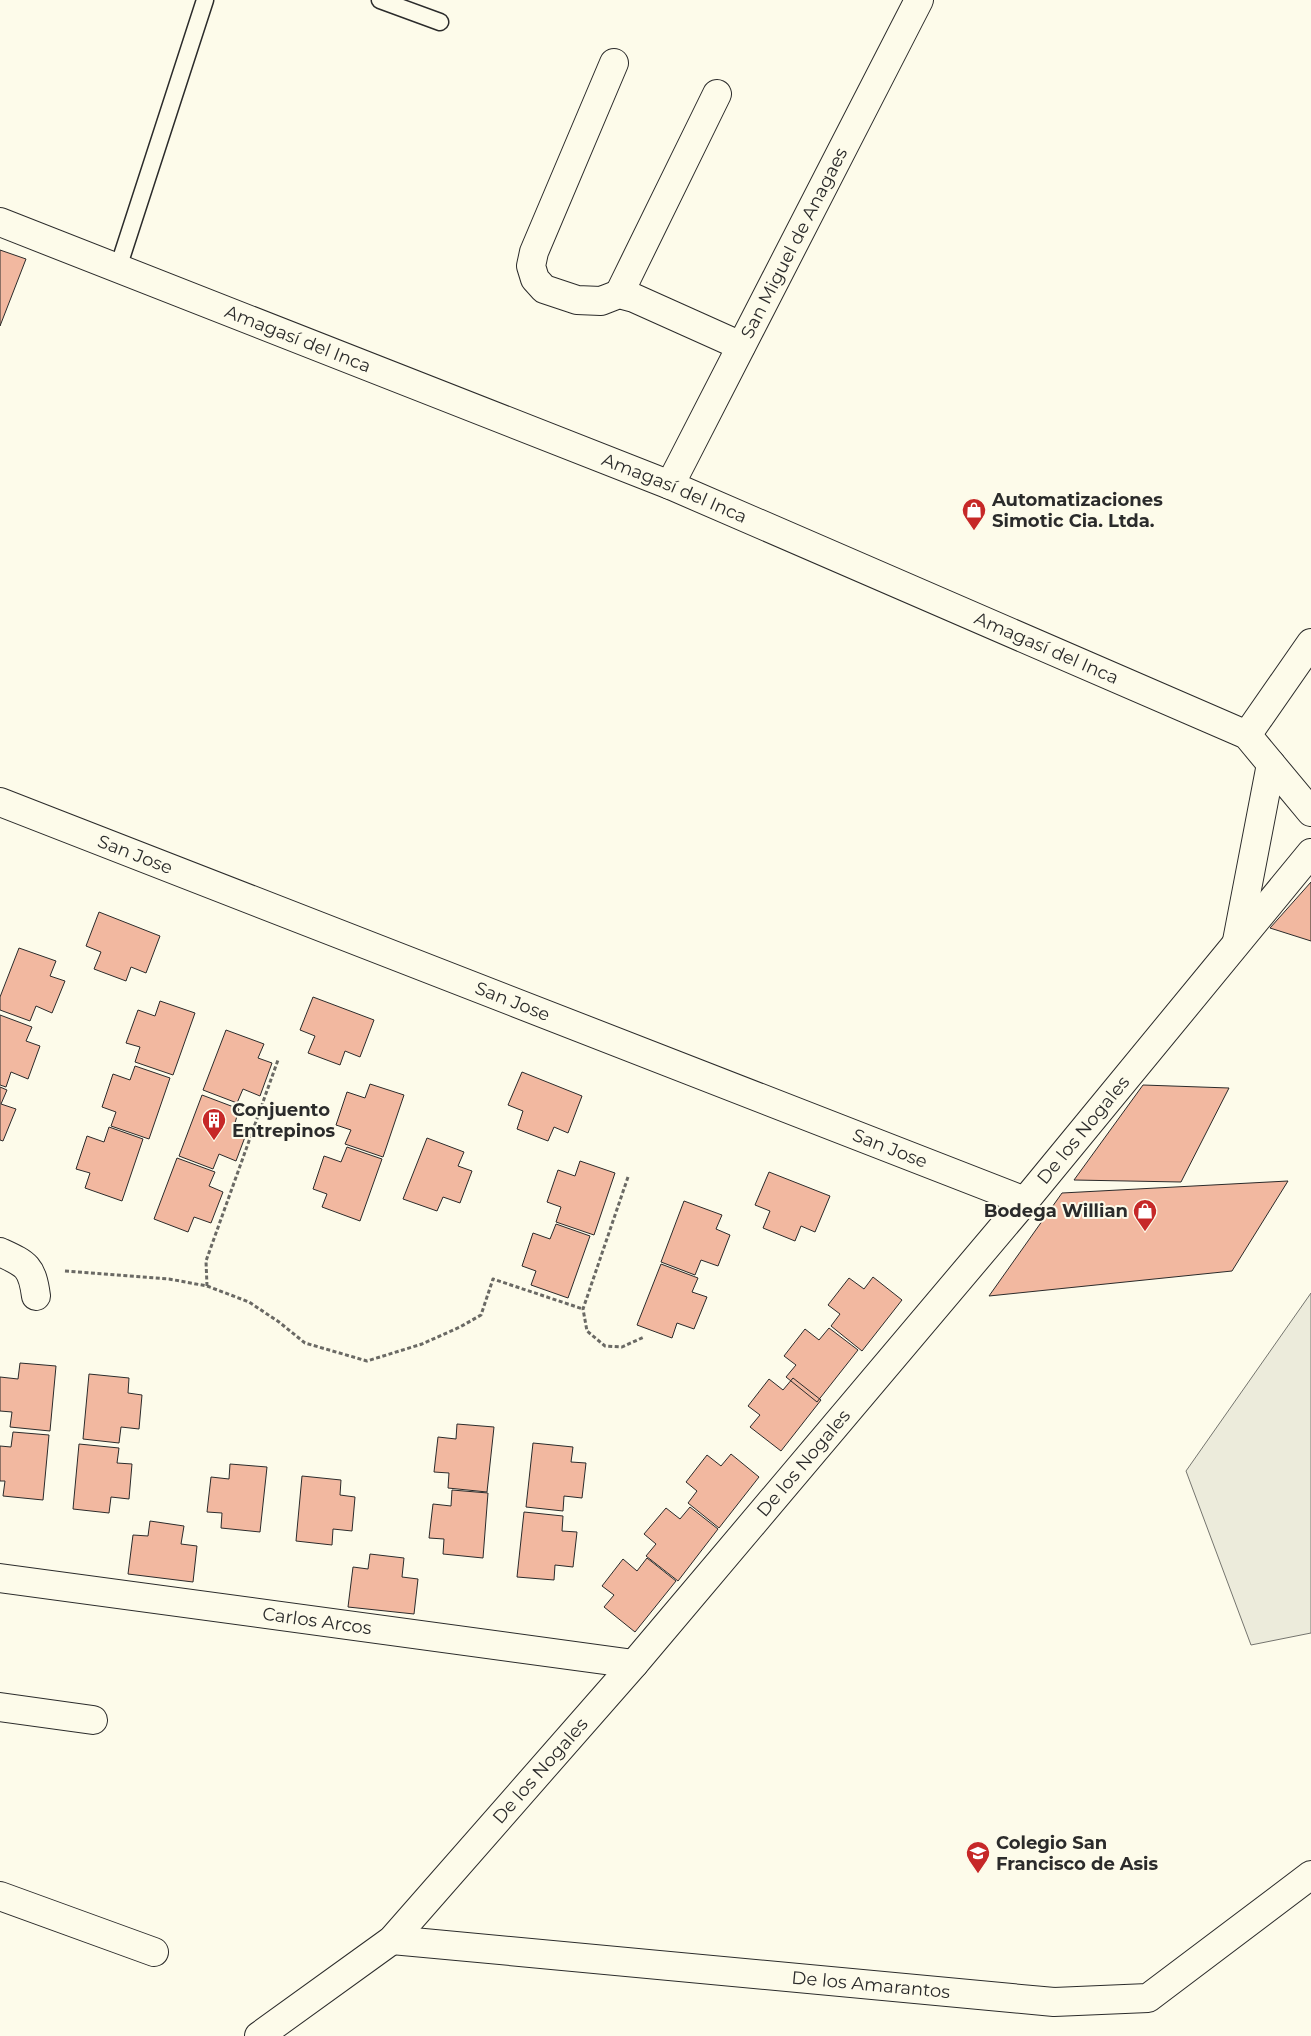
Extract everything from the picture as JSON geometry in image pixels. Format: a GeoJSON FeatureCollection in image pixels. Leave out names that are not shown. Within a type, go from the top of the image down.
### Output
{"type":"FeatureCollection","features":[{"type":"Feature","properties":{"kind":"street","name":"San Miguel de Anagaes"},"geometry":{"type":"LineString","coordinates":[[670,485],[919,0]]}},
{"type":"Feature","properties":{"kind":"street"},"geometry":{"type":"LineString","coordinates":[[614,63],[534,252],[531,266],[535,279],[544,289],[577,300],[601,301],[619,294],[634,298],[741,346]]}},
{"type":"Feature","properties":{"kind":"street"},"geometry":{"type":"LineString","coordinates":[[619,294],[718,94]]}},
{"type":"Feature","properties":{"kind":"street","name":"Amagasí del Inca"},"geometry":{"type":"LineString","coordinates":[[0,222],[670,485],[1247,735],[1311,812]]}},
{"type":"Feature","properties":{"kind":"street"},"geometry":{"type":"LineString","coordinates":[[1247,735],[1311,643]]}},
{"type":"Feature","properties":{"kind":"street"},"geometry":{"type":"LineString","coordinates":[[1236,944],[1271,764]]}},
{"type":"Feature","properties":{"kind":"street","name":"San Jose"},"geometry":{"type":"LineString","coordinates":[[2,808],[1025,1201]]}},
{"type":"Feature","properties":{"kind":"street","name":"De los Nogales"},"geometry":{"type":"LineString","coordinates":[[259,2036],[392,1940],[634,1664],[1025,1201],[1311,853]]}},
{"type":"Feature","properties":{"kind":"street"},"geometry":{"type":"LineString","coordinates":[[0,1252],[24,1264],[35,1287]]}},
{"type":"Feature","properties":{"kind":"street","name":"Carlos Arcos"},"geometry":{"type":"LineString","coordinates":[[0,1578],[634,1664]]}},
{"type":"Feature","properties":{"kind":"street"},"geometry":{"type":"LineString","coordinates":[[0,1706],[93,1720]]}},
{"type":"Feature","properties":{"kind":"street","name":"De los Amarantos"},"geometry":{"type":"LineString","coordinates":[[392,1940],[1054,2002],[1148,1998],[1311,1875]]}},
{"type":"Feature","properties":{"kind":"street"},"geometry":{"type":"LineString","coordinates":[[0,1896],[154,1952]]}},
{"type":"Feature","properties":{"kind":"lane"},"geometry":{"type":"LineString","coordinates":[[118,268],[204,0]]}},
{"type":"Feature","properties":{"kind":"lane"},"geometry":{"type":"LineString","coordinates":[[380,0],[440,22]]}},
{"type":"Feature","properties":{"kind":"path"},"geometry":{"type":"LineString","coordinates":[[207,1286],[206,1261],[278,1060]]}},
{"type":"Feature","properties":{"kind":"path"},"geometry":{"type":"LineString","coordinates":[[628,1177],[583,1309],[587,1331],[605,1346],[622,1347],[644,1337]]}},
{"type":"Feature","properties":{"kind":"path"},"geometry":{"type":"LineString","coordinates":[[35,1287],[48,1273],[71,1270],[169,1279],[207,1286],[249,1302],[279,1322],[305,1343],[367,1361],[422,1344],[460,1327],[481,1315],[493,1280],[583,1309]]}},
{"type":"Feature","properties":{"kind":"shaded area"},"geometry":{"type":"Polygon","coordinates":[[[1311,1293],[1311,1633],[1251,1645],[1186,1471],[1311,1293]]]}},
{"type":"Feature","properties":{"kind":"building"},"geometry":{"type":"Polygon","coordinates":[[[0,250],[26,259],[0,326],[0,250]]]}},
{"type":"Feature","properties":{"kind":"building"},"geometry":{"type":"Polygon","coordinates":[[[1311,882],[1311,941],[1270,928],[1311,882]]]}},
{"type":"Feature","properties":{"kind":"building"},"geometry":{"type":"Polygon","coordinates":[[[99,912],[160,936],[146,973],[131,967],[126,981],[94,969],[101,952],[86,946],[99,912]]]}},
{"type":"Feature","properties":{"kind":"building"},"geometry":{"type":"Polygon","coordinates":[[[19,948],[56,961],[50,976],[65,981],[52,1013],[36,1006],[30,1021],[0,1010],[0,997],[19,948]]]}},
{"type":"Feature","properties":{"kind":"building"},"geometry":{"type":"Polygon","coordinates":[[[313,997],[374,1020],[360,1057],[345,1051],[340,1065],[308,1053],[315,1036],[300,1030],[313,997]]]}},
{"type":"Feature","properties":{"kind":"building"},"geometry":{"type":"Polygon","coordinates":[[[160,1001],[195,1013],[173,1075],[135,1062],[140,1047],[126,1043],[138,1010],[155,1016],[160,1001]]]}},
{"type":"Feature","properties":{"kind":"building"},"geometry":{"type":"Polygon","coordinates":[[[0,1015],[32,1027],[26,1041],[40,1046],[28,1079],[11,1072],[6,1087],[0,1085],[0,1015]]]}},
{"type":"Feature","properties":{"kind":"building"},"geometry":{"type":"Polygon","coordinates":[[[226,1030],[264,1044],[258,1058],[272,1063],[260,1096],[243,1089],[237,1103],[203,1090],[226,1030]]]}},
{"type":"Feature","properties":{"kind":"building"},"geometry":{"type":"Polygon","coordinates":[[[135,1066],[170,1078],[149,1139],[111,1126],[116,1112],[102,1107],[113,1074],[130,1080],[135,1066]]]}},
{"type":"Feature","properties":{"kind":"building"},"geometry":{"type":"Polygon","coordinates":[[[522,1072],[582,1096],[568,1133],[554,1127],[548,1141],[517,1129],[523,1111],[508,1105],[522,1072]]]}},
{"type":"Feature","properties":{"kind":"building"},"geometry":{"type":"Polygon","coordinates":[[[370,1084],[404,1095],[383,1157],[345,1144],[351,1130],[336,1125],[347,1092],[365,1098],[370,1084]]]}},
{"type":"Feature","properties":{"kind":"building"},"geometry":{"type":"Polygon","coordinates":[[[1143,1085],[1229,1088],[1181,1182],[1074,1180],[1143,1085]]]}},
{"type":"Feature","properties":{"kind":"building"},"geometry":{"type":"Polygon","coordinates":[[[0,1087],[7,1090],[1,1104],[16,1109],[3,1141],[0,1140],[0,1087]]]}},
{"type":"Feature","properties":{"kind":"building","name":"Conjuento Entrepinos"},"geometry":{"type":"Polygon","coordinates":[[[202,1095],[239,1109],[235,1123],[248,1129],[236,1161],[219,1154],[213,1169],[179,1156],[202,1095]]]}},
{"type":"Feature","properties":{"kind":"building"},"geometry":{"type":"Polygon","coordinates":[[[109,1127],[143,1139],[122,1201],[85,1188],[90,1173],[76,1169],[87,1136],[104,1142],[109,1127]]]}},
{"type":"Feature","properties":{"kind":"building"},"geometry":{"type":"Polygon","coordinates":[[[427,1138],[464,1152],[458,1166],[472,1171],[460,1203],[443,1197],[437,1211],[403,1199],[427,1138]]]}},
{"type":"Feature","properties":{"kind":"building"},"geometry":{"type":"Polygon","coordinates":[[[347,1147],[382,1159],[360,1221],[322,1207],[327,1194],[313,1189],[324,1156],[341,1162],[347,1147]]]}},
{"type":"Feature","properties":{"kind":"building"},"geometry":{"type":"Polygon","coordinates":[[[177,1158],[215,1172],[209,1186],[223,1192],[211,1223],[194,1217],[188,1232],[154,1219],[177,1158]]]}},
{"type":"Feature","properties":{"kind":"building"},"geometry":{"type":"Polygon","coordinates":[[[580,1161],[615,1173],[594,1235],[556,1222],[561,1207],[547,1202],[558,1170],[575,1176],[580,1161]]]}},
{"type":"Feature","properties":{"kind":"building"},"geometry":{"type":"Polygon","coordinates":[[[769,1172],[830,1196],[815,1232],[801,1226],[795,1241],[763,1228],[770,1211],[755,1205],[769,1172]]]}},
{"type":"Feature","properties":{"kind":"building","name":"Bodega Willian"},"geometry":{"type":"Polygon","coordinates":[[[1288,1181],[1232,1271],[989,1296],[1062,1193],[1288,1181]]]}},
{"type":"Feature","properties":{"kind":"building"},"geometry":{"type":"Polygon","coordinates":[[[684,1201],[722,1215],[716,1229],[730,1235],[718,1266],[701,1260],[695,1275],[661,1262],[684,1201]]]}},
{"type":"Feature","properties":{"kind":"building"},"geometry":{"type":"Polygon","coordinates":[[[556,1224],[590,1236],[568,1298],[531,1285],[536,1271],[522,1266],[533,1233],[550,1239],[556,1224]]]}},
{"type":"Feature","properties":{"kind":"building"},"geometry":{"type":"Polygon","coordinates":[[[661,1264],[698,1278],[692,1292],[707,1297],[694,1329],[677,1323],[672,1338],[637,1325],[661,1264]]]}},
{"type":"Feature","properties":{"kind":"building"},"geometry":{"type":"Polygon","coordinates":[[[873,1277],[902,1300],[862,1351],[831,1326],[840,1314],[828,1305],[849,1278],[864,1289],[873,1277]]]}},
{"type":"Feature","properties":{"kind":"building"},"geometry":{"type":"Polygon","coordinates":[[[829,1328],[858,1350],[817,1402],[786,1377],[796,1365],[784,1356],[805,1329],[819,1340],[829,1328]]]}},
{"type":"Feature","properties":{"kind":"building"},"geometry":{"type":"Polygon","coordinates":[[[20,1363],[56,1366],[50,1431],[10,1427],[12,1412],[0,1411],[0,1377],[18,1379],[20,1363]]]}},
{"type":"Feature","properties":{"kind":"building"},"geometry":{"type":"Polygon","coordinates":[[[89,1374],[129,1378],[128,1393],[142,1395],[139,1429],[121,1427],[119,1443],[83,1439],[89,1374]]]}},
{"type":"Feature","properties":{"kind":"building"},"geometry":{"type":"Polygon","coordinates":[[[793,1378],[821,1400],[781,1451],[750,1427],[760,1415],[748,1406],[769,1379],[783,1390],[793,1378]]]}},
{"type":"Feature","properties":{"kind":"building"},"geometry":{"type":"Polygon","coordinates":[[[457,1424],[494,1427],[487,1492],[448,1488],[449,1473],[434,1472],[438,1437],[456,1439],[457,1424]]]}},
{"type":"Feature","properties":{"kind":"building"},"geometry":{"type":"Polygon","coordinates":[[[13,1432],[49,1435],[43,1500],[3,1496],[5,1481],[0,1481],[0,1446],[11,1447],[13,1432]]]}},
{"type":"Feature","properties":{"kind":"building"},"geometry":{"type":"Polygon","coordinates":[[[533,1443],[573,1447],[571,1462],[586,1463],[582,1498],[564,1496],[563,1511],[526,1507],[533,1443]]]}},
{"type":"Feature","properties":{"kind":"building"},"geometry":{"type":"Polygon","coordinates":[[[79,1444],[119,1448],[117,1463],[132,1464],[129,1499],[111,1497],[109,1513],[73,1509],[79,1444]]]}},
{"type":"Feature","properties":{"kind":"building"},"geometry":{"type":"Polygon","coordinates":[[[731,1454],[759,1477],[719,1528],[688,1503],[697,1491],[686,1482],[707,1455],[721,1466],[731,1454]]]}},
{"type":"Feature","properties":{"kind":"building"},"geometry":{"type":"Polygon","coordinates":[[[230,1464],[267,1467],[260,1532],[221,1528],[222,1513],[207,1512],[211,1477],[229,1479],[230,1464]]]}},
{"type":"Feature","properties":{"kind":"building"},"geometry":{"type":"Polygon","coordinates":[[[302,1476],[341,1480],[340,1495],[355,1497],[352,1531],[333,1529],[332,1545],[296,1541],[302,1476]]]}},
{"type":"Feature","properties":{"kind":"building"},"geometry":{"type":"Polygon","coordinates":[[[452,1490],[488,1493],[483,1558],[443,1554],[444,1539],[429,1538],[433,1504],[451,1506],[452,1490]]]}},
{"type":"Feature","properties":{"kind":"building"},"geometry":{"type":"Polygon","coordinates":[[[690,1507],[718,1529],[678,1581],[646,1556],[656,1544],[644,1534],[666,1508],[680,1519],[690,1507]]]}},
{"type":"Feature","properties":{"kind":"building"},"geometry":{"type":"Polygon","coordinates":[[[524,1512],[563,1516],[562,1531],[577,1532],[573,1567],[555,1565],[554,1580],[517,1577],[524,1512]]]}},
{"type":"Feature","properties":{"kind":"building"},"geometry":{"type":"Polygon","coordinates":[[[150,1521],[184,1526],[181,1544],[197,1546],[193,1582],[128,1574],[133,1535],[148,1536],[150,1521]]]}},
{"type":"Feature","properties":{"kind":"building"},"geometry":{"type":"Polygon","coordinates":[[[370,1554],[404,1558],[402,1577],[418,1579],[414,1614],[348,1607],[353,1567],[368,1569],[370,1554]]]}},
{"type":"Feature","properties":{"kind":"building"},"geometry":{"type":"Polygon","coordinates":[[[647,1558],[676,1581],[635,1632],[604,1607],[614,1595],[602,1586],[623,1559],[637,1571],[647,1558]]]}},
{"type":"Feature","properties":{"kind":"place","name":"Automatizaciones Simotic Cia. Ltda."},"geometry":{"type":"Point","coordinates":[974,531]}},
{"type":"Feature","properties":{"kind":"place","name":"Conjuento Entrepinos"},"geometry":{"type":"Point","coordinates":[214,1141]}},
{"type":"Feature","properties":{"kind":"place","name":"Bodega Willian"},"geometry":{"type":"Point","coordinates":[1145,1232]}},
{"type":"Feature","properties":{"kind":"place","name":"Colegio San Francisco de Asis"},"geometry":{"type":"Point","coordinates":[978,1874]}}]}
